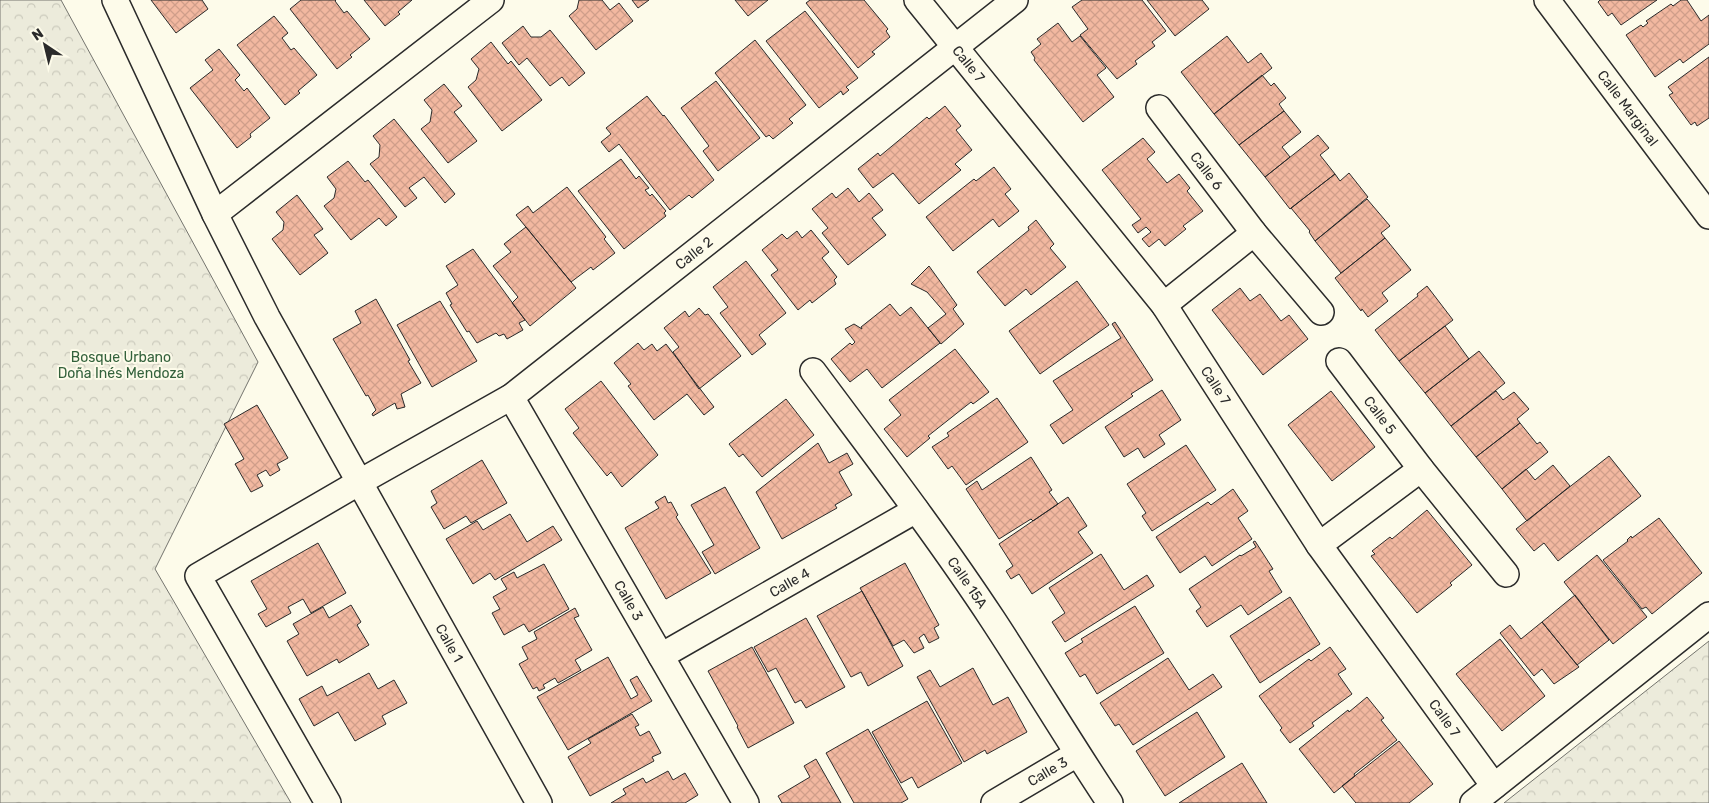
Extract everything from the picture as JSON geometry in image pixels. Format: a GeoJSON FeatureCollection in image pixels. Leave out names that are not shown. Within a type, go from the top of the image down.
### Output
{"type":"FeatureCollection","features":[{"type":"Feature","properties":{"kind":"street","name":"Calle 1"},"geometry":{"type":"LineString","coordinates":[[115,0],[215,214],[267,317],[539,803]]}},
{"type":"Feature","properties":{"kind":"street"},"geometry":{"type":"LineString","coordinates":[[215,214],[491,0]]}},
{"type":"Feature","properties":{"kind":"street","name":"Calle 7"},"geometry":{"type":"LineString","coordinates":[[917,0],[1164,305],[1319,545],[1494,786]]}},
{"type":"Feature","properties":{"kind":"street","name":"Calle 2"},"geometry":{"type":"LineString","coordinates":[[328,803],[198,576],[358,482],[511,397],[1015,0]]}},
{"type":"Feature","properties":{"kind":"street","name":"Calle Marginal"},"geometry":{"type":"LineString","coordinates":[[1547,0],[1709,216]]}},
{"type":"Feature","properties":{"kind":"street","name":"Calle 6"},"geometry":{"type":"LineString","coordinates":[[1159,108],[1254,233],[1321,312]]}},
{"type":"Feature","properties":{"kind":"street"},"geometry":{"type":"LineString","coordinates":[[1164,305],[1254,233]]}},
{"type":"Feature","properties":{"kind":"street","name":"Calle 5"},"geometry":{"type":"LineString","coordinates":[[1339,361],[1506,574]]}},
{"type":"Feature","properties":{"kind":"street","name":"Calle 15A"},"geometry":{"type":"LineString","coordinates":[[814,371],[916,510],[994,621],[1110,803]]}},
{"type":"Feature","properties":{"kind":"street","name":"Calle 3"},"geometry":{"type":"LineString","coordinates":[[511,397],[746,803]]}},
{"type":"Feature","properties":{"kind":"street"},"geometry":{"type":"LineString","coordinates":[[1319,545],[1422,469]]}},
{"type":"Feature","properties":{"kind":"street","name":"Calle 4"},"geometry":{"type":"LineString","coordinates":[[661,656],[916,510]]}},
{"type":"Feature","properties":{"kind":"street"},"geometry":{"type":"LineString","coordinates":[[1473,803],[1709,615]]}},
{"type":"Feature","properties":{"kind":"street","name":"Calle 3"},"geometry":{"type":"LineString","coordinates":[[994,803],[1077,754]]}},
{"type":"Feature","properties":{"kind":"green space","name":"Bosque Urbano Doña Inés Mendoza"},"geometry":{"type":"Polygon","coordinates":[[[0,0],[61,0],[258,362],[155,569],[291,803],[0,803],[0,0]]]}},
{"type":"Feature","properties":{"kind":"green space"},"geometry":{"type":"Polygon","coordinates":[[[1709,641],[1709,803],[1504,803],[1709,641]]]}},
{"type":"Feature","properties":{"kind":"building"},"geometry":{"type":"Polygon","coordinates":[[[151,0],[202,0],[208,9],[176,33],[151,0]]]}},
{"type":"Feature","properties":{"kind":"building"},"geometry":{"type":"Polygon","coordinates":[[[301,0],[336,0],[344,13],[347,11],[370,39],[350,55],[352,57],[337,69],[290,9],[301,0]]]}},
{"type":"Feature","properties":{"kind":"building"},"geometry":{"type":"Polygon","coordinates":[[[364,0],[412,0],[398,12],[400,14],[385,26],[364,0]]]}},
{"type":"Feature","properties":{"kind":"building"},"geometry":{"type":"Polygon","coordinates":[[[579,0],[602,0],[610,10],[619,3],[633,21],[596,50],[569,16],[577,9],[579,0]]]}},
{"type":"Feature","properties":{"kind":"building"},"geometry":{"type":"Polygon","coordinates":[[[632,0],[649,0],[638,8],[632,0]]]}},
{"type":"Feature","properties":{"kind":"building"},"geometry":{"type":"Polygon","coordinates":[[[735,0],[768,0],[748,16],[735,0]]]}},
{"type":"Feature","properties":{"kind":"building"},"geometry":{"type":"Polygon","coordinates":[[[810,0],[864,0],[888,29],[886,31],[890,37],[872,52],[875,54],[858,68],[806,3],[810,0]]]}},
{"type":"Feature","properties":{"kind":"building"},"geometry":{"type":"Polygon","coordinates":[[[1082,0],[1142,0],[1166,31],[1152,42],[1155,46],[1135,61],[1137,64],[1117,79],[1080,35],[1088,29],[1072,7],[1082,0]]]}},
{"type":"Feature","properties":{"kind":"building"},"geometry":{"type":"Polygon","coordinates":[[[1147,0],[1202,0],[1209,9],[1175,36],[1147,0]]]}},
{"type":"Feature","properties":{"kind":"building"},"geometry":{"type":"Polygon","coordinates":[[[1600,0],[1657,0],[1621,25],[1612,13],[1608,16],[1598,2],[1600,0]]]}},
{"type":"Feature","properties":{"kind":"building"},"geometry":{"type":"Polygon","coordinates":[[[1681,0],[1687,0],[1701,21],[1709,15],[1709,44],[1683,63],[1680,59],[1655,77],[1626,35],[1641,25],[1643,27],[1648,23],[1646,21],[1671,4],[1673,6],[1681,0]]]}},
{"type":"Feature","properties":{"kind":"building"},"geometry":{"type":"Polygon","coordinates":[[[805,11],[858,78],[846,87],[849,90],[843,95],[841,91],[819,108],[766,41],[805,11]]]}},
{"type":"Feature","properties":{"kind":"building"},"geometry":{"type":"Polygon","coordinates":[[[274,16],[288,33],[282,38],[291,50],[294,48],[317,75],[298,91],[300,93],[285,105],[237,45],[274,16]]]}},
{"type":"Feature","properties":{"kind":"building"},"geometry":{"type":"Polygon","coordinates":[[[1058,23],[1072,42],[1080,36],[1106,68],[1097,75],[1114,97],[1083,122],[1034,60],[1035,58],[1031,52],[1041,44],[1037,39],[1058,23]]]}},
{"type":"Feature","properties":{"kind":"building"},"geometry":{"type":"Polygon","coordinates":[[[523,26],[531,37],[541,37],[550,30],[585,73],[569,86],[562,77],[550,86],[527,58],[519,65],[502,43],[523,26]]]}},
{"type":"Feature","properties":{"kind":"building"},"geometry":{"type":"Polygon","coordinates":[[[1227,36],[1248,63],[1261,53],[1272,68],[1214,114],[1181,72],[1227,36]]]}},
{"type":"Feature","properties":{"kind":"building"},"geometry":{"type":"Polygon","coordinates":[[[755,40],[806,105],[789,119],[793,123],[773,139],[769,135],[766,137],[715,73],[755,40]]]}},
{"type":"Feature","properties":{"kind":"building"},"geometry":{"type":"Polygon","coordinates":[[[491,42],[508,64],[511,61],[542,100],[502,131],[468,87],[476,80],[479,69],[471,59],[491,42]]]}},
{"type":"Feature","properties":{"kind":"building"},"geometry":{"type":"Polygon","coordinates":[[[219,49],[240,75],[235,80],[244,91],[247,88],[270,118],[250,134],[251,137],[237,148],[190,88],[213,70],[205,60],[219,49]]]}},
{"type":"Feature","properties":{"kind":"building"},"geometry":{"type":"Polygon","coordinates":[[[1709,57],[1709,118],[1697,126],[1695,122],[1691,125],[1669,95],[1673,93],[1668,87],[1709,57]]]}},
{"type":"Feature","properties":{"kind":"building"},"geometry":{"type":"Polygon","coordinates":[[[1262,75],[1271,86],[1274,83],[1286,98],[1279,104],[1284,111],[1239,145],[1214,114],[1262,75]]]}},
{"type":"Feature","properties":{"kind":"building"},"geometry":{"type":"Polygon","coordinates":[[[716,81],[760,138],[718,171],[703,151],[709,146],[681,108],[716,81]]]}},
{"type":"Feature","properties":{"kind":"building"},"geometry":{"type":"Polygon","coordinates":[[[444,84],[462,106],[454,112],[477,141],[448,163],[421,129],[430,122],[432,110],[424,100],[444,84]]]}},
{"type":"Feature","properties":{"kind":"building"},"geometry":{"type":"Polygon","coordinates":[[[647,96],[714,180],[692,198],[689,195],[670,210],[619,144],[609,152],[601,142],[611,134],[606,128],[647,96]]]}},
{"type":"Feature","properties":{"kind":"building"},"geometry":{"type":"Polygon","coordinates":[[[945,106],[961,126],[956,130],[972,150],[955,164],[961,170],[919,204],[893,173],[873,188],[858,169],[878,153],[880,156],[927,117],[929,119],[945,106]]]}},
{"type":"Feature","properties":{"kind":"building"},"geometry":{"type":"Polygon","coordinates":[[[1284,111],[1301,132],[1282,147],[1290,157],[1265,177],[1239,145],[1284,111]]]}},
{"type":"Feature","properties":{"kind":"building"},"geometry":{"type":"Polygon","coordinates":[[[394,119],[455,194],[445,203],[424,177],[409,188],[417,198],[405,207],[370,164],[379,157],[380,145],[373,136],[394,119]]]}},
{"type":"Feature","properties":{"kind":"building"},"geometry":{"type":"Polygon","coordinates":[[[1318,135],[1329,148],[1320,155],[1335,174],[1290,209],[1265,177],[1318,135]]]}},
{"type":"Feature","properties":{"kind":"building"},"geometry":{"type":"Polygon","coordinates":[[[1143,138],[1155,152],[1147,159],[1167,183],[1179,174],[1190,188],[1187,191],[1203,211],[1183,226],[1186,229],[1165,246],[1159,239],[1149,247],[1142,239],[1151,232],[1146,227],[1138,233],[1132,225],[1141,219],[1102,170],[1143,138]]]}},
{"type":"Feature","properties":{"kind":"building"},"geometry":{"type":"Polygon","coordinates":[[[621,159],[636,179],[639,176],[649,188],[645,190],[650,196],[652,194],[666,211],[664,213],[666,216],[624,249],[578,191],[621,159]]]}},
{"type":"Feature","properties":{"kind":"building"},"geometry":{"type":"Polygon","coordinates":[[[348,161],[365,182],[368,180],[397,217],[386,226],[379,218],[351,240],[324,206],[334,198],[336,189],[327,177],[348,161]]]}},
{"type":"Feature","properties":{"kind":"building"},"geometry":{"type":"Polygon","coordinates":[[[994,167],[1011,189],[1005,194],[1019,211],[999,227],[993,219],[953,251],[926,217],[974,179],[976,181],[994,167]]]}},
{"type":"Feature","properties":{"kind":"building"},"geometry":{"type":"Polygon","coordinates":[[[1349,173],[1368,197],[1315,241],[1310,231],[1291,208],[1335,174],[1340,181],[1349,173]]]}},
{"type":"Feature","properties":{"kind":"building"},"geometry":{"type":"Polygon","coordinates":[[[567,187],[606,237],[604,239],[615,253],[593,270],[591,267],[571,282],[516,215],[528,206],[533,213],[567,187]]]}},
{"type":"Feature","properties":{"kind":"building"},"geometry":{"type":"Polygon","coordinates":[[[848,188],[859,202],[869,193],[883,210],[872,218],[886,235],[848,265],[822,233],[828,228],[812,209],[832,193],[836,198],[848,188]]]}},
{"type":"Feature","properties":{"kind":"building"},"geometry":{"type":"Polygon","coordinates":[[[297,195],[323,229],[314,235],[328,253],[300,275],[272,239],[283,230],[284,222],[276,212],[297,195]]]}},
{"type":"Feature","properties":{"kind":"building"},"geometry":{"type":"Polygon","coordinates":[[[1367,199],[1390,226],[1381,233],[1385,238],[1341,273],[1315,241],[1367,199]]]}},
{"type":"Feature","properties":{"kind":"building"},"geometry":{"type":"Polygon","coordinates":[[[1036,220],[1054,244],[1050,248],[1066,267],[1031,295],[1026,289],[1005,306],[977,272],[1029,230],[1028,227],[1036,220]]]}},
{"type":"Feature","properties":{"kind":"building"},"geometry":{"type":"Polygon","coordinates":[[[526,227],[576,288],[530,326],[512,303],[518,297],[493,266],[511,252],[504,244],[526,227]]]}},
{"type":"Feature","properties":{"kind":"building"},"geometry":{"type":"Polygon","coordinates":[[[811,230],[829,252],[822,258],[837,277],[834,280],[836,284],[812,303],[810,300],[798,310],[771,275],[778,270],[762,250],[782,234],[787,239],[797,231],[802,238],[811,230]]]}},
{"type":"Feature","properties":{"kind":"building"},"geometry":{"type":"Polygon","coordinates":[[[1385,238],[1411,270],[1382,293],[1388,301],[1368,317],[1335,278],[1385,238]]]}},
{"type":"Feature","properties":{"kind":"building"},"geometry":{"type":"Polygon","coordinates":[[[473,249],[525,320],[519,323],[523,330],[507,339],[504,334],[499,336],[496,333],[477,343],[469,331],[467,332],[450,305],[452,304],[446,293],[458,285],[446,266],[473,249]]]}},
{"type":"Feature","properties":{"kind":"building"},"geometry":{"type":"Polygon","coordinates":[[[746,261],[786,313],[759,335],[766,344],[752,355],[720,313],[728,307],[713,287],[746,261]]]}},
{"type":"Feature","properties":{"kind":"building"},"geometry":{"type":"Polygon","coordinates":[[[929,266],[957,305],[953,309],[964,324],[941,344],[928,328],[946,314],[927,292],[911,284],[929,266]]]}},
{"type":"Feature","properties":{"kind":"building"},"geometry":{"type":"Polygon","coordinates":[[[1077,281],[1109,325],[1040,374],[1009,331],[1077,281]]]}},
{"type":"Feature","properties":{"kind":"building"},"geometry":{"type":"Polygon","coordinates":[[[1427,286],[1453,320],[1399,361],[1375,330],[1418,296],[1417,294],[1427,286]]]}},
{"type":"Feature","properties":{"kind":"building"},"geometry":{"type":"Polygon","coordinates":[[[1240,288],[1250,301],[1260,294],[1281,321],[1289,315],[1308,339],[1263,375],[1212,310],[1240,288]]]}},
{"type":"Feature","properties":{"kind":"building"},"geometry":{"type":"Polygon","coordinates":[[[376,299],[421,383],[401,394],[405,407],[397,409],[395,403],[373,416],[372,414],[376,410],[333,339],[361,323],[355,311],[376,299]]]}},
{"type":"Feature","properties":{"kind":"building"},"geometry":{"type":"Polygon","coordinates":[[[440,301],[477,361],[432,387],[397,325],[440,301]]]}},
{"type":"Feature","properties":{"kind":"building"},"geometry":{"type":"Polygon","coordinates":[[[890,304],[900,316],[911,307],[940,343],[882,388],[867,369],[850,382],[831,359],[850,343],[852,345],[855,342],[845,329],[854,324],[862,329],[861,327],[890,304]]]}},
{"type":"Feature","properties":{"kind":"building"},"geometry":{"type":"Polygon","coordinates":[[[699,308],[705,315],[708,314],[741,356],[699,389],[673,352],[679,347],[664,328],[685,311],[689,317],[699,308]]]}},
{"type":"Feature","properties":{"kind":"building"},"geometry":{"type":"Polygon","coordinates":[[[1115,322],[1153,380],[1063,444],[1050,425],[1073,410],[1053,381],[1121,338],[1112,324],[1115,322]]]}},
{"type":"Feature","properties":{"kind":"building"},"geometry":{"type":"Polygon","coordinates":[[[1445,326],[1469,359],[1425,393],[1399,361],[1445,326]]]}},
{"type":"Feature","properties":{"kind":"building"},"geometry":{"type":"Polygon","coordinates":[[[638,343],[644,350],[652,344],[657,351],[666,344],[714,407],[704,415],[687,394],[654,420],[628,386],[631,384],[614,363],[638,343]]]}},
{"type":"Feature","properties":{"kind":"building"},"geometry":{"type":"Polygon","coordinates":[[[955,349],[989,392],[973,404],[971,402],[928,436],[930,438],[907,457],[884,429],[901,415],[889,400],[955,349]]]}},
{"type":"Feature","properties":{"kind":"building"},"geometry":{"type":"Polygon","coordinates":[[[1479,351],[1505,383],[1451,426],[1425,393],[1479,351]]]}},
{"type":"Feature","properties":{"kind":"building"},"geometry":{"type":"Polygon","coordinates":[[[601,381],[658,455],[622,487],[611,472],[607,476],[573,433],[579,428],[565,409],[601,381]]]}},
{"type":"Feature","properties":{"kind":"building"},"geometry":{"type":"Polygon","coordinates":[[[1162,390],[1181,420],[1159,435],[1165,444],[1144,458],[1138,448],[1124,457],[1105,427],[1162,390]]]}},
{"type":"Feature","properties":{"kind":"building"},"geometry":{"type":"Polygon","coordinates":[[[1331,391],[1375,447],[1332,481],[1288,425],[1331,391]]]}},
{"type":"Feature","properties":{"kind":"building"},"geometry":{"type":"Polygon","coordinates":[[[1496,391],[1503,400],[1514,392],[1529,409],[1517,419],[1520,423],[1476,457],[1451,426],[1496,391]]]}},
{"type":"Feature","properties":{"kind":"building"},"geometry":{"type":"Polygon","coordinates":[[[997,398],[1028,442],[966,485],[952,466],[948,469],[932,447],[949,436],[947,433],[997,398]]]}},
{"type":"Feature","properties":{"kind":"building"},"geometry":{"type":"Polygon","coordinates":[[[786,399],[814,435],[762,477],[743,454],[739,457],[729,444],[786,399]]]}},
{"type":"Feature","properties":{"kind":"building"},"geometry":{"type":"Polygon","coordinates":[[[257,405],[288,458],[277,464],[280,470],[270,476],[266,470],[257,475],[263,486],[251,492],[235,464],[244,459],[224,424],[257,405]]]}},
{"type":"Feature","properties":{"kind":"building"},"geometry":{"type":"Polygon","coordinates":[[[1520,423],[1537,444],[1540,442],[1548,452],[1502,489],[1476,457],[1520,423]]]}},
{"type":"Feature","properties":{"kind":"building"},"geometry":{"type":"Polygon","coordinates":[[[818,443],[829,463],[847,453],[853,464],[839,472],[852,495],[835,505],[837,508],[782,539],[756,492],[818,443]]]}},
{"type":"Feature","properties":{"kind":"building"},"geometry":{"type":"Polygon","coordinates":[[[1186,445],[1216,490],[1152,531],[1142,516],[1146,513],[1127,484],[1186,445]]]}},
{"type":"Feature","properties":{"kind":"building"},"geometry":{"type":"Polygon","coordinates":[[[1609,456],[1641,496],[1558,561],[1544,543],[1534,551],[1516,529],[1609,456]]]}},
{"type":"Feature","properties":{"kind":"building"},"geometry":{"type":"Polygon","coordinates":[[[1031,457],[1052,490],[1049,492],[1058,504],[1033,521],[1031,519],[999,539],[966,489],[977,481],[982,490],[1031,457]]]}},
{"type":"Feature","properties":{"kind":"building"},"geometry":{"type":"Polygon","coordinates":[[[482,460],[507,503],[471,523],[466,516],[444,529],[431,507],[437,503],[431,491],[482,460]]]}},
{"type":"Feature","properties":{"kind":"building"},"geometry":{"type":"Polygon","coordinates":[[[1553,465],[1570,486],[1527,521],[1502,489],[1526,469],[1535,480],[1553,465]]]}},
{"type":"Feature","properties":{"kind":"building"},"geometry":{"type":"Polygon","coordinates":[[[725,487],[760,548],[715,574],[702,552],[714,545],[691,505],[725,487]]]}},
{"type":"Feature","properties":{"kind":"building"},"geometry":{"type":"Polygon","coordinates":[[[1233,489],[1248,511],[1238,518],[1252,539],[1212,566],[1205,556],[1180,573],[1156,537],[1208,502],[1211,505],[1233,489]]]}},
{"type":"Feature","properties":{"kind":"building"},"geometry":{"type":"Polygon","coordinates":[[[665,496],[668,503],[671,502],[678,515],[676,517],[711,573],[666,599],[625,528],[659,508],[655,502],[665,496]]]}},
{"type":"Feature","properties":{"kind":"building"},"geometry":{"type":"Polygon","coordinates":[[[1068,497],[1087,526],[1078,532],[1093,553],[1032,594],[1019,574],[1011,579],[1006,571],[1013,566],[999,544],[1068,497]]]}},
{"type":"Feature","properties":{"kind":"building"},"geometry":{"type":"Polygon","coordinates":[[[1427,510],[1472,565],[1450,583],[1452,585],[1417,613],[1371,556],[1375,554],[1372,551],[1390,537],[1392,539],[1427,510]]]}},
{"type":"Feature","properties":{"kind":"building"},"geometry":{"type":"Polygon","coordinates":[[[510,514],[527,542],[553,526],[562,540],[495,580],[490,573],[473,584],[446,539],[477,521],[483,530],[510,514]]]}},
{"type":"Feature","properties":{"kind":"building"},"geometry":{"type":"Polygon","coordinates":[[[1659,518],[1702,573],[1652,614],[1646,607],[1642,609],[1603,560],[1628,541],[1631,536],[1632,538],[1659,518]]]}},
{"type":"Feature","properties":{"kind":"building"},"geometry":{"type":"Polygon","coordinates":[[[1255,541],[1273,569],[1269,571],[1282,592],[1248,615],[1241,605],[1207,627],[1196,611],[1201,607],[1189,589],[1240,555],[1256,547],[1253,542],[1255,541]]]}},
{"type":"Feature","properties":{"kind":"building"},"geometry":{"type":"Polygon","coordinates":[[[318,543],[346,593],[311,613],[303,599],[288,607],[291,613],[266,627],[258,614],[267,609],[251,581],[318,543]]]}},
{"type":"Feature","properties":{"kind":"building"},"geometry":{"type":"Polygon","coordinates":[[[1101,554],[1124,590],[1147,575],[1154,586],[1065,642],[1052,622],[1065,613],[1049,588],[1101,554]]]}},
{"type":"Feature","properties":{"kind":"building"},"geometry":{"type":"Polygon","coordinates":[[[1597,555],[1647,617],[1613,644],[1564,582],[1597,555]]]}},
{"type":"Feature","properties":{"kind":"building"},"geometry":{"type":"Polygon","coordinates":[[[905,563],[939,625],[934,628],[939,638],[929,643],[924,634],[919,638],[924,648],[914,653],[904,640],[893,646],[860,588],[905,563]]]}},
{"type":"Feature","properties":{"kind":"building"},"geometry":{"type":"Polygon","coordinates":[[[544,564],[569,609],[529,632],[524,624],[504,635],[492,613],[500,609],[493,597],[507,589],[501,579],[514,572],[517,578],[544,564]]]}},
{"type":"Feature","properties":{"kind":"building"},"geometry":{"type":"Polygon","coordinates":[[[862,591],[903,666],[868,686],[861,672],[851,677],[817,616],[862,591]]]}},
{"type":"Feature","properties":{"kind":"building"},"geometry":{"type":"Polygon","coordinates":[[[1575,595],[1609,640],[1577,665],[1542,622],[1575,595]]]}},
{"type":"Feature","properties":{"kind":"building"},"geometry":{"type":"Polygon","coordinates":[[[1290,597],[1320,644],[1260,683],[1230,636],[1290,597]]]}},
{"type":"Feature","properties":{"kind":"building"},"geometry":{"type":"Polygon","coordinates":[[[351,605],[361,622],[357,625],[369,645],[339,663],[337,659],[307,676],[287,641],[299,634],[293,624],[323,607],[329,618],[351,605]]]}},
{"type":"Feature","properties":{"kind":"building"},"geometry":{"type":"Polygon","coordinates":[[[1135,606],[1164,653],[1097,694],[1085,674],[1080,677],[1065,653],[1083,642],[1081,639],[1135,606]]]}},
{"type":"Feature","properties":{"kind":"building"},"geometry":{"type":"Polygon","coordinates":[[[575,608],[579,616],[574,618],[592,650],[575,660],[581,670],[558,683],[555,678],[543,685],[545,688],[539,691],[537,687],[533,689],[519,664],[528,659],[522,647],[537,639],[534,632],[575,608]]]}},
{"type":"Feature","properties":{"kind":"building"},"geometry":{"type":"Polygon","coordinates":[[[806,618],[845,687],[806,708],[801,700],[795,703],[776,668],[768,672],[754,647],[806,618]]]}},
{"type":"Feature","properties":{"kind":"building"},"geometry":{"type":"Polygon","coordinates":[[[1542,622],[1579,667],[1554,684],[1542,669],[1534,676],[1500,633],[1510,625],[1521,639],[1542,622]]]}},
{"type":"Feature","properties":{"kind":"building"},"geometry":{"type":"Polygon","coordinates":[[[1500,639],[1545,696],[1502,731],[1456,674],[1500,639]]]}},
{"type":"Feature","properties":{"kind":"building"},"geometry":{"type":"Polygon","coordinates":[[[752,647],[794,723],[748,748],[708,671],[752,647]]]}},
{"type":"Feature","properties":{"kind":"building"},"geometry":{"type":"Polygon","coordinates":[[[1330,647],[1346,669],[1338,674],[1352,694],[1312,723],[1314,726],[1290,743],[1280,730],[1282,728],[1259,696],[1309,659],[1311,661],[1330,647]]]}},
{"type":"Feature","properties":{"kind":"building"},"geometry":{"type":"Polygon","coordinates":[[[608,657],[631,699],[638,695],[630,680],[637,676],[652,701],[568,750],[537,697],[608,657]]]}},
{"type":"Feature","properties":{"kind":"building"},"geometry":{"type":"Polygon","coordinates":[[[1168,658],[1189,690],[1213,674],[1222,687],[1133,745],[1119,724],[1115,726],[1100,703],[1168,658]]]}},
{"type":"Feature","properties":{"kind":"building"},"geometry":{"type":"Polygon","coordinates":[[[973,668],[993,705],[1008,697],[1027,732],[987,754],[985,750],[964,762],[917,677],[930,670],[940,687],[973,668]]]}},
{"type":"Feature","properties":{"kind":"building"},"geometry":{"type":"Polygon","coordinates":[[[369,673],[378,689],[394,680],[407,703],[382,716],[386,724],[355,741],[338,712],[314,726],[299,699],[322,686],[327,696],[369,673]]]}},
{"type":"Feature","properties":{"kind":"building"},"geometry":{"type":"Polygon","coordinates":[[[1367,697],[1384,718],[1381,720],[1397,740],[1354,774],[1355,776],[1334,793],[1299,749],[1367,697]]]}},
{"type":"Feature","properties":{"kind":"building"},"geometry":{"type":"Polygon","coordinates":[[[927,701],[962,763],[918,788],[912,777],[901,783],[872,732],[927,701]]]}},
{"type":"Feature","properties":{"kind":"building"},"geometry":{"type":"Polygon","coordinates":[[[1197,712],[1225,757],[1165,796],[1136,751],[1197,712]]]}},
{"type":"Feature","properties":{"kind":"building"},"geometry":{"type":"Polygon","coordinates":[[[632,714],[639,725],[635,727],[640,736],[649,731],[661,753],[652,757],[654,761],[590,796],[568,757],[591,743],[588,739],[632,714]]]}},
{"type":"Feature","properties":{"kind":"building"},"geometry":{"type":"Polygon","coordinates":[[[868,729],[908,799],[901,803],[854,803],[826,753],[868,729]]]}},
{"type":"Feature","properties":{"kind":"building"},"geometry":{"type":"Polygon","coordinates":[[[1399,741],[1433,784],[1409,803],[1356,803],[1342,786],[1399,741]]]}},
{"type":"Feature","properties":{"kind":"building"},"geometry":{"type":"Polygon","coordinates":[[[816,759],[841,803],[782,803],[778,796],[810,777],[804,766],[816,759]]]}},
{"type":"Feature","properties":{"kind":"building"},"geometry":{"type":"Polygon","coordinates":[[[1242,763],[1267,803],[1179,803],[1210,783],[1242,763]]]}},
{"type":"Feature","properties":{"kind":"building"},"geometry":{"type":"Polygon","coordinates":[[[668,771],[673,780],[685,773],[698,795],[685,803],[611,803],[626,794],[623,789],[643,778],[646,783],[668,771]]]}}]}
